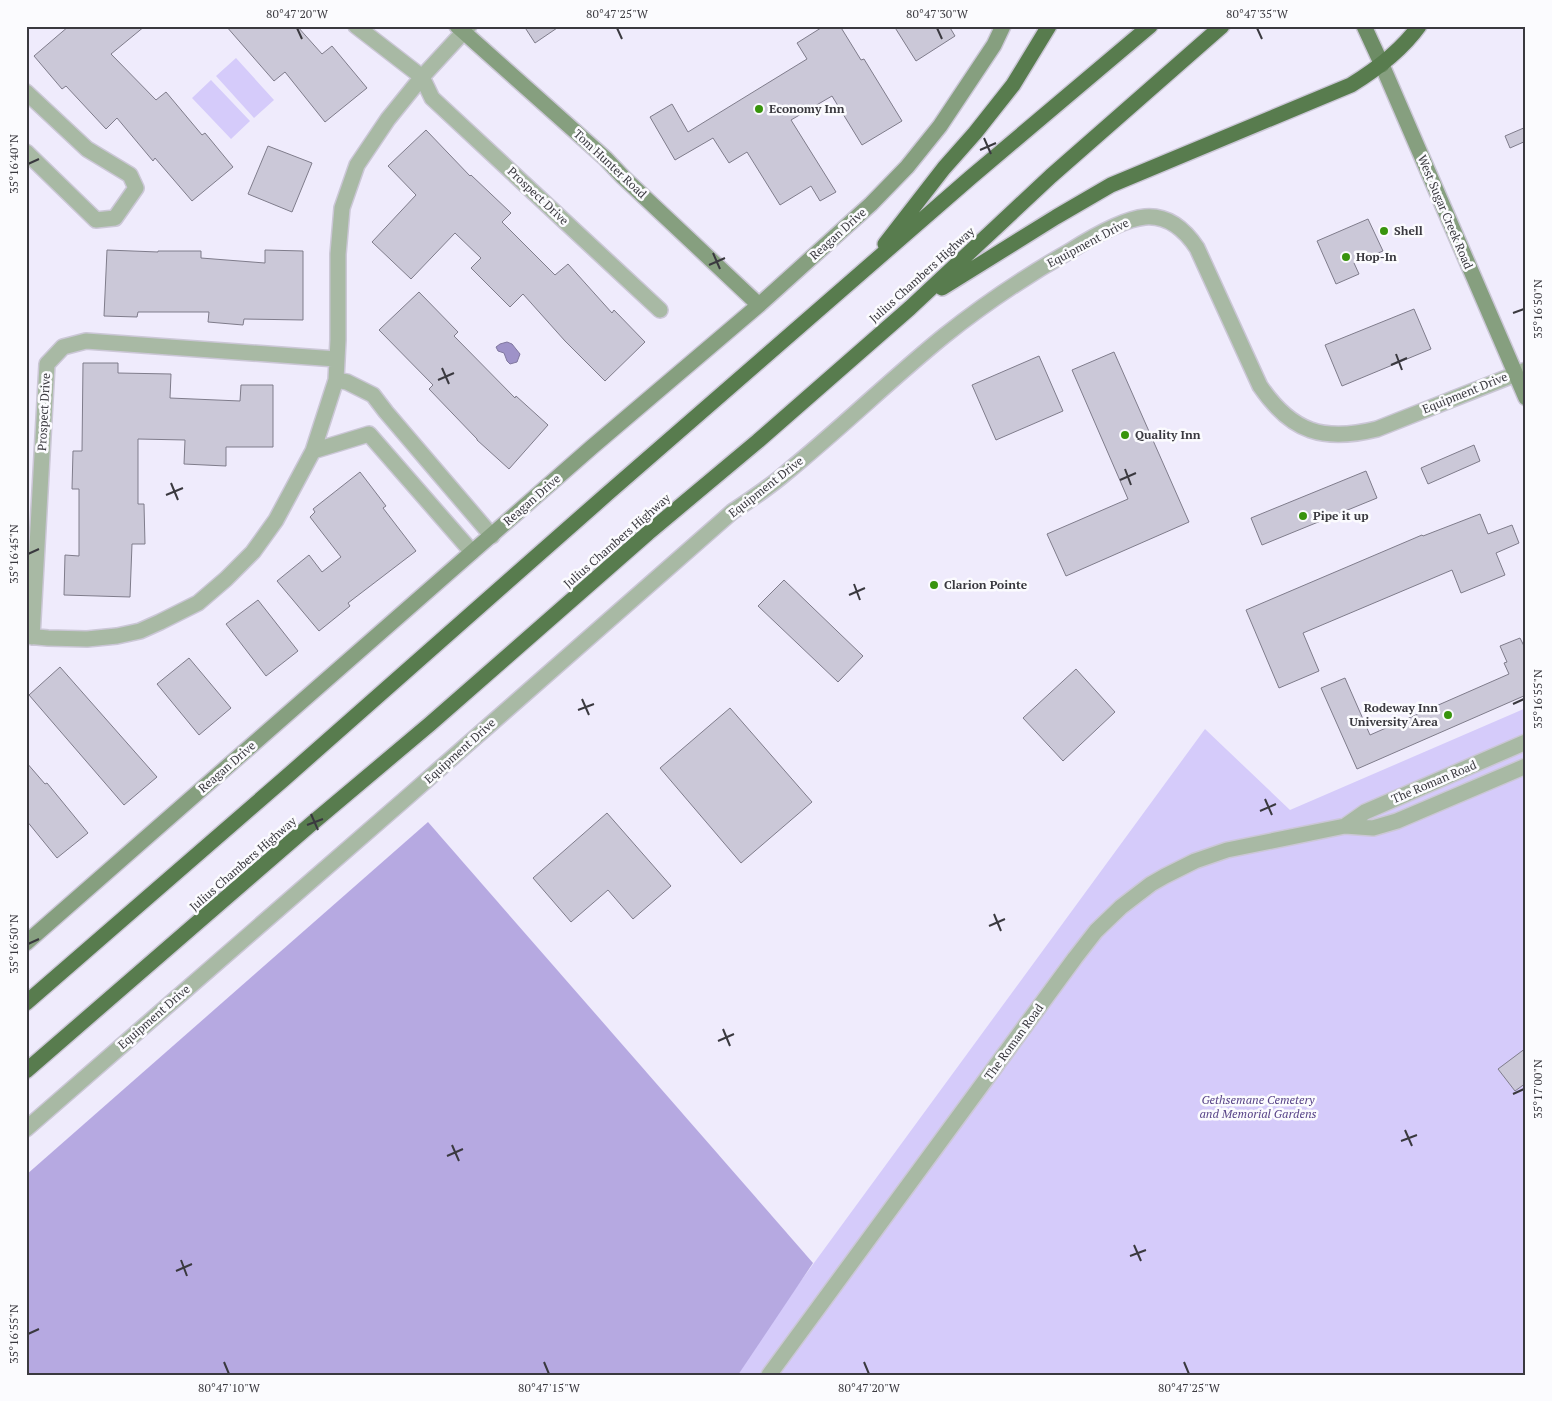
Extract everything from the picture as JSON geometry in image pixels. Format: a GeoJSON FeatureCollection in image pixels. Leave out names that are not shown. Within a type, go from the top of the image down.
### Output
{"type":"FeatureCollection","features":[{"type":"Feature","properties":{"kind":"highway"},"geometry":{"type":"LineString","coordinates":[[864,271],[944,168],[1013,85],[1049,26]]}},
{"type":"Feature","properties":{"kind":"highway"},"geometry":{"type":"LineString","coordinates":[[26,1003],[970,178],[1150,26]]}},
{"type":"Feature","properties":{"kind":"highway","name":"Julius Chambers Highway"},"geometry":{"type":"LineString","coordinates":[[26,1072],[310,825],[758,441],[910,308],[1058,170],[1222,26]]}},
{"type":"Feature","properties":{"kind":"highway"},"geometry":{"type":"LineString","coordinates":[[910,308],[1111,185],[1351,85],[1382,65],[1419,26]]}},
{"type":"Feature","properties":{"kind":"main road","name":"West Sugar Creek Road"},"geometry":{"type":"LineString","coordinates":[[1364,26],[1382,65]]}},
{"type":"Feature","properties":{"kind":"street","name":"Prospect Drive"},"geometry":{"type":"LineString","coordinates":[[356,26],[422,77],[432,98],[660,310]]}},
{"type":"Feature","properties":{"kind":"street","name":"Reagan Drive"},"geometry":{"type":"LineString","coordinates":[[26,943],[592,447],[759,305],[871,204],[907,167],[940,126],[994,45],[1003,26]]}},
{"type":"Feature","properties":{"kind":"street","name":"Prospect Drive"},"geometry":{"type":"LineString","coordinates":[[336,359],[86,341],[63,347],[47,364],[29,636],[87,639],[117,636],[140,631],[160,622],[198,603],[226,579],[253,552],[276,520],[313,451],[336,380],[338,254],[342,208],[356,166],[388,119],[463,28]]}},
{"type":"Feature","properties":{"kind":"street","name":"Tom Hunter Road"},"geometry":{"type":"LineString","coordinates":[[463,28],[605,158],[759,305]]}},
{"type":"Feature","properties":{"kind":"street","name":"West Sugar Creek Road"},"geometry":{"type":"LineString","coordinates":[[1382,65],[1520,371],[1526,398]]}},
{"type":"Feature","properties":{"kind":"street"},"geometry":{"type":"LineString","coordinates":[[26,92],[87,149],[130,175],[136,188],[115,218],[96,220],[26,152]]}},
{"type":"Feature","properties":{"kind":"street","name":"Equipment Drive"},"geometry":{"type":"LineString","coordinates":[[26,1129],[732,512],[788,472],[944,336],[987,303],[1032,273],[1088,240],[1131,220],[1146,217],[1162,219],[1176,225],[1189,235],[1197,248],[1260,386],[1279,411],[1312,431],[1334,435],[1356,434],[1377,429],[1520,371]]}},
{"type":"Feature","properties":{"kind":"street"},"geometry":{"type":"LineString","coordinates":[[336,380],[348,382],[374,395],[386,412],[492,536]]}},
{"type":"Feature","properties":{"kind":"street"},"geometry":{"type":"LineString","coordinates":[[313,451],[369,434],[472,552]]}},
{"type":"Feature","properties":{"kind":"street","name":"The Roman Road"},"geometry":{"type":"LineString","coordinates":[[1345,826],[1365,812],[1526,742]]}},
{"type":"Feature","properties":{"kind":"street","name":"The Roman Road"},"geometry":{"type":"LineString","coordinates":[[769,1375],[1075,958],[1096,931],[1121,907],[1158,880],[1195,861],[1227,850],[1345,826],[1373,828],[1398,821],[1526,766]]}},
{"type":"Feature","properties":{"kind":"green space"},"geometry":{"type":"Polygon","coordinates":[[[236,58],[274,100],[254,118],[216,76],[236,58]]]}},
{"type":"Feature","properties":{"kind":"green space"},"geometry":{"type":"Polygon","coordinates":[[[211,80],[250,121],[231,139],[192,98],[211,80]]]}},
{"type":"Feature","properties":{"kind":"green space","name":"Gethsemane Cemetery and Memorial Gardens"},"geometry":{"type":"Polygon","coordinates":[[[1526,708],[1526,1375],[732,1375],[1205,729],[1290,810],[1526,708]]]}},
{"type":"Feature","properties":{"kind":"shaded area"},"geometry":{"type":"Polygon","coordinates":[[[507,342],[512,344],[520,354],[517,362],[510,364],[504,353],[498,351],[496,347],[507,342]]]}},
{"type":"Feature","properties":{"kind":"shaded area"},"geometry":{"type":"Polygon","coordinates":[[[428,822],[813,1263],[738,1375],[26,1375],[26,1175],[428,822]]]}},
{"type":"Feature","properties":{"kind":"building"},"geometry":{"type":"Polygon","coordinates":[[[69,26],[145,26],[111,54],[156,100],[166,92],[202,135],[205,133],[233,167],[192,201],[155,158],[153,161],[117,118],[106,129],[66,86],[62,89],[34,56],[69,26]]]}},
{"type":"Feature","properties":{"kind":"building"},"geometry":{"type":"Polygon","coordinates":[[[226,26],[297,26],[322,54],[332,46],[367,88],[325,122],[285,72],[274,81],[226,26]]]}},
{"type":"Feature","properties":{"kind":"building"},"geometry":{"type":"Polygon","coordinates":[[[524,26],[560,26],[535,43],[524,26]]]}},
{"type":"Feature","properties":{"kind":"building"},"geometry":{"type":"Polygon","coordinates":[[[824,26],[840,26],[861,60],[864,59],[902,121],[862,145],[832,96],[791,120],[836,192],[820,201],[811,186],[780,205],[747,152],[729,163],[713,138],[675,160],[650,117],[672,104],[688,132],[807,59],[797,43],[824,26]]]}},
{"type":"Feature","properties":{"kind":"building"},"geometry":{"type":"Polygon","coordinates":[[[894,26],[949,26],[955,36],[916,61],[894,26]]]}},
{"type":"Feature","properties":{"kind":"building"},"geometry":{"type":"Polygon","coordinates":[[[1526,127],[1526,141],[1510,148],[1505,136],[1526,127]]]}},
{"type":"Feature","properties":{"kind":"building"},"geometry":{"type":"Polygon","coordinates":[[[426,130],[470,176],[511,213],[502,222],[555,275],[568,264],[612,313],[614,310],[645,342],[605,381],[565,341],[523,294],[510,307],[471,268],[481,258],[455,233],[411,279],[372,242],[416,195],[388,166],[426,130]]]}},
{"type":"Feature","properties":{"kind":"building"},"geometry":{"type":"Polygon","coordinates":[[[268,146],[312,163],[292,212],[248,194],[268,146]]]}},
{"type":"Feature","properties":{"kind":"building","name":"Hop-In"},"geometry":{"type":"Polygon","coordinates":[[[1368,219],[1383,251],[1354,263],[1359,274],[1336,284],[1317,241],[1368,219]]]}},
{"type":"Feature","properties":{"kind":"building"},"geometry":{"type":"Polygon","coordinates":[[[107,250],[201,251],[201,258],[265,263],[265,250],[303,251],[303,320],[244,319],[243,325],[208,322],[209,312],[138,312],[137,317],[104,316],[107,250]]]}},
{"type":"Feature","properties":{"kind":"building"},"geometry":{"type":"Polygon","coordinates":[[[419,292],[458,332],[454,336],[515,398],[516,396],[548,425],[509,469],[477,440],[429,389],[433,385],[379,330],[419,292]]]}},
{"type":"Feature","properties":{"kind":"building"},"geometry":{"type":"Polygon","coordinates":[[[1414,309],[1431,349],[1342,386],[1325,345],[1414,309]]]}},
{"type":"Feature","properties":{"kind":"building","name":"Quality Inn"},"geometry":{"type":"Polygon","coordinates":[[[1114,352],[1189,522],[1066,576],[1047,534],[1128,499],[1072,370],[1114,352]]]}},
{"type":"Feature","properties":{"kind":"building"},"geometry":{"type":"Polygon","coordinates":[[[1039,356],[1063,411],[996,440],[972,385],[1039,356]]]}},
{"type":"Feature","properties":{"kind":"building"},"geometry":{"type":"Polygon","coordinates":[[[83,363],[118,363],[118,373],[171,374],[170,398],[240,401],[241,385],[273,385],[273,447],[226,447],[226,466],[184,464],[185,440],[138,439],[138,504],[144,504],[145,544],[132,544],[130,597],[64,595],[65,555],[79,556],[79,489],[72,489],[73,451],[82,451],[83,363]]]}},
{"type":"Feature","properties":{"kind":"building"},"geometry":{"type":"Polygon","coordinates":[[[1474,445],[1480,461],[1428,484],[1421,468],[1474,445]]]}},
{"type":"Feature","properties":{"kind":"building"},"geometry":{"type":"Polygon","coordinates":[[[1366,471],[1377,498],[1262,545],[1251,518],[1366,471]]]}},
{"type":"Feature","properties":{"kind":"building"},"geometry":{"type":"Polygon","coordinates":[[[360,472],[386,506],[383,508],[416,551],[348,603],[350,606],[319,631],[277,581],[309,555],[322,572],[341,557],[310,517],[315,512],[313,509],[360,472]]]}},
{"type":"Feature","properties":{"kind":"building"},"geometry":{"type":"Polygon","coordinates":[[[1480,514],[1488,534],[1512,525],[1519,543],[1496,553],[1505,575],[1461,593],[1452,570],[1303,633],[1319,671],[1279,688],[1246,610],[1422,535],[1480,514]]]}},
{"type":"Feature","properties":{"kind":"building"},"geometry":{"type":"Polygon","coordinates":[[[784,580],[863,656],[838,682],[758,606],[784,580]]]}},
{"type":"Feature","properties":{"kind":"building"},"geometry":{"type":"Polygon","coordinates":[[[258,600],[298,651],[266,676],[226,624],[258,600]]]}},
{"type":"Feature","properties":{"kind":"building","name":"Rodeway Inn University Area"},"geometry":{"type":"Polygon","coordinates":[[[1520,638],[1526,650],[1526,695],[1357,769],[1321,688],[1345,678],[1370,735],[1509,674],[1504,663],[1507,662],[1500,646],[1520,638]]]}},
{"type":"Feature","properties":{"kind":"building"},"geometry":{"type":"Polygon","coordinates":[[[189,658],[231,708],[199,735],[157,684],[189,658]]]}},
{"type":"Feature","properties":{"kind":"building"},"geometry":{"type":"Polygon","coordinates":[[[60,667],[157,777],[124,805],[29,695],[60,667]]]}},
{"type":"Feature","properties":{"kind":"building"},"geometry":{"type":"Polygon","coordinates":[[[1076,669],[1115,712],[1063,761],[1023,718],[1076,669]]]}},
{"type":"Feature","properties":{"kind":"building"},"geometry":{"type":"Polygon","coordinates":[[[730,708],[812,802],[741,863],[660,768],[730,708]]]}},
{"type":"Feature","properties":{"kind":"building"},"geometry":{"type":"Polygon","coordinates":[[[26,762],[45,784],[47,783],[88,833],[57,858],[26,820],[26,762]]]}},
{"type":"Feature","properties":{"kind":"building"},"geometry":{"type":"Polygon","coordinates":[[[607,813],[671,886],[633,919],[608,890],[571,922],[533,878],[607,813]]]}},
{"type":"Feature","properties":{"kind":"building"},"geometry":{"type":"Polygon","coordinates":[[[1526,1048],[1526,1083],[1515,1091],[1498,1069],[1526,1048]]]}},
{"type":"Feature","properties":{"kind":"place","name":"Economy Inn"},"geometry":{"type":"Point","coordinates":[759,109]}},
{"type":"Feature","properties":{"kind":"place","name":"Shell"},"geometry":{"type":"Point","coordinates":[1384,231]}},
{"type":"Feature","properties":{"kind":"place","name":"Hop-In"},"geometry":{"type":"Point","coordinates":[1346,257]}},
{"type":"Feature","properties":{"kind":"place","name":"Quality Inn"},"geometry":{"type":"Point","coordinates":[1125,435]}},
{"type":"Feature","properties":{"kind":"place","name":"Pipe it up"},"geometry":{"type":"Point","coordinates":[1303,516]}},
{"type":"Feature","properties":{"kind":"place","name":"Clarion Pointe"},"geometry":{"type":"Point","coordinates":[934,585]}},
{"type":"Feature","properties":{"kind":"place","name":"Rodeway Inn University Area"},"geometry":{"type":"Point","coordinates":[1448,715]}}]}
